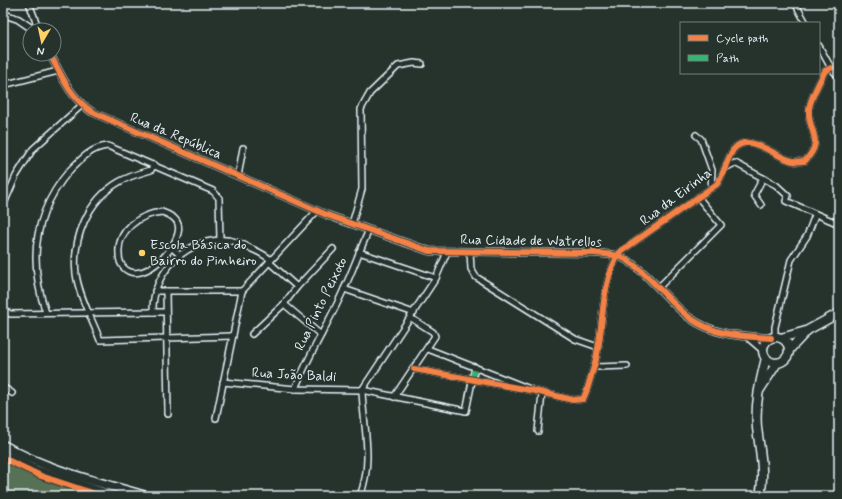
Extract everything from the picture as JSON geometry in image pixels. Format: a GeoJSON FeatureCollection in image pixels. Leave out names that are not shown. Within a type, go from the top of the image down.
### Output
{"type":"FeatureCollection","features":[{"type":"Feature","properties":{"kind":"main road"},"geometry":{"type":"LineString","coordinates":[[760,496],[763,463],[757,427],[758,384],[765,342],[806,331],[839,313]]}},
{"type":"Feature","properties":{"kind":"main road"},"geometry":{"type":"LineString","coordinates":[[758,393],[777,363],[786,359],[789,350],[806,331]]}},
{"type":"Feature","properties":{"kind":"main road"},"geometry":{"type":"LineString","coordinates":[[776,338],[787,343],[789,350]]}},
{"type":"Feature","properties":{"kind":"main road"},"geometry":{"type":"LineString","coordinates":[[764,354],[777,363]]}},
{"type":"Feature","properties":{"kind":"main road"},"geometry":{"type":"LineString","coordinates":[[3,444],[18,454],[87,479],[146,496]]}},
{"type":"Feature","properties":{"kind":"main road"},"geometry":{"type":"LineString","coordinates":[[3,454],[36,470],[114,496]]}},
{"type":"Feature","properties":{"kind":"street"},"geometry":{"type":"LineString","coordinates":[[29,3],[36,22]]}},
{"type":"Feature","properties":{"kind":"street"},"geometry":{"type":"LineString","coordinates":[[795,3],[805,22]]}},
{"type":"Feature","properties":{"kind":"street"},"geometry":{"type":"LineString","coordinates":[[3,14],[22,22]]}},
{"type":"Feature","properties":{"kind":"street"},"geometry":{"type":"LineString","coordinates":[[820,48],[831,68],[839,77]]}},
{"type":"Feature","properties":{"kind":"street","name":"Rua da República"},"geometry":{"type":"LineString","coordinates":[[54,62],[71,93],[82,105],[104,117],[317,211]]}},
{"type":"Feature","properties":{"kind":"street"},"geometry":{"type":"LineString","coordinates":[[352,224],[362,189],[361,109],[370,93],[398,66],[414,63],[422,64]]}},
{"type":"Feature","properties":{"kind":"street","name":"Rua da Eirinha"},"geometry":{"type":"LineString","coordinates":[[621,257],[624,250],[711,188],[722,176],[728,158],[734,149],[742,143],[751,142],[792,161],[805,161],[812,153],[816,142],[811,125],[809,108],[825,71],[831,68]]}},
{"type":"Feature","properties":{"kind":"street"},"geometry":{"type":"LineString","coordinates":[[3,85],[58,71]]}},
{"type":"Feature","properties":{"kind":"street"},"geometry":{"type":"LineString","coordinates":[[3,206],[16,176],[33,150],[82,105]]}},
{"type":"Feature","properties":{"kind":"street"},"geometry":{"type":"LineString","coordinates":[[696,135],[701,139],[712,170],[711,188]]}},
{"type":"Feature","properties":{"kind":"street"},"geometry":{"type":"LineString","coordinates":[[46,313],[36,276],[36,258],[40,222],[58,185],[73,167],[88,153],[99,147],[108,146],[213,190],[219,198],[220,240]]}},
{"type":"Feature","properties":{"kind":"street"},"geometry":{"type":"LineString","coordinates":[[238,176],[243,148]]}},
{"type":"Feature","properties":{"kind":"street"},"geometry":{"type":"LineString","coordinates":[[725,168],[735,163],[776,185],[788,196],[786,201],[815,215],[839,224]]}},
{"type":"Feature","properties":{"kind":"street"},"geometry":{"type":"LineString","coordinates":[[154,166],[151,170],[120,181],[104,193],[95,204],[81,227],[76,250],[76,274],[80,289],[100,340],[233,336]]}},
{"type":"Feature","properties":{"kind":"street"},"geometry":{"type":"LineString","coordinates":[[761,205],[754,195],[763,178]]}},
{"type":"Feature","properties":{"kind":"street"},"geometry":{"type":"LineString","coordinates":[[658,288],[721,225],[698,197]]}},
{"type":"Feature","properties":{"kind":"street"},"geometry":{"type":"LineString","coordinates":[[216,418],[242,291],[317,211]]}},
{"type":"Feature","properties":{"kind":"street","name":"Rua Cidade de Watrellos"},"geometry":{"type":"LineString","coordinates":[[317,211],[429,251],[594,253],[621,257]]}},
{"type":"Feature","properties":{"kind":"street"},"geometry":{"type":"LineString","coordinates":[[162,212],[173,216],[178,224],[178,236],[172,247],[154,266],[144,273],[133,273],[125,269],[119,261],[118,246],[128,228],[139,218],[150,213],[162,212]]}},
{"type":"Feature","properties":{"kind":"street"},"geometry":{"type":"LineString","coordinates":[[428,349],[542,394],[573,400],[583,399],[588,390],[596,367],[604,295],[612,267],[621,257],[658,288],[690,318],[719,333],[749,338],[776,338],[775,327],[791,260],[807,236],[815,215]]}},
{"type":"Feature","properties":{"kind":"street","name":"Rua Pinto Peixoto"},"geometry":{"type":"LineString","coordinates":[[295,389],[309,355],[321,336],[344,289],[369,230]]}},
{"type":"Feature","properties":{"kind":"street"},"geometry":{"type":"LineString","coordinates":[[153,312],[155,291],[163,272],[180,255],[197,246],[220,240],[241,243],[266,255],[270,261],[297,287]]}},
{"type":"Feature","properties":{"kind":"street"},"geometry":{"type":"LineString","coordinates":[[172,247],[180,255]]}},
{"type":"Feature","properties":{"kind":"street"},"geometry":{"type":"LineString","coordinates":[[252,334],[284,304],[297,287],[334,249]]}},
{"type":"Feature","properties":{"kind":"street"},"geometry":{"type":"LineString","coordinates":[[359,252],[436,278]]}},
{"type":"Feature","properties":{"kind":"street"},"geometry":{"type":"LineString","coordinates":[[360,496],[364,485],[368,458],[362,390],[436,278],[447,252]]}},
{"type":"Feature","properties":{"kind":"street"},"geometry":{"type":"LineString","coordinates":[[470,252],[471,269],[476,277],[575,339],[598,348]]}},
{"type":"Feature","properties":{"kind":"street"},"geometry":{"type":"LineString","coordinates":[[154,266],[163,272]]}},
{"type":"Feature","properties":{"kind":"street"},"geometry":{"type":"LineString","coordinates":[[344,289],[414,312]]}},
{"type":"Feature","properties":{"kind":"street"},"geometry":{"type":"LineString","coordinates":[[155,291],[242,291]]}},
{"type":"Feature","properties":{"kind":"street"},"geometry":{"type":"LineString","coordinates":[[166,291],[168,414]]}},
{"type":"Feature","properties":{"kind":"street"},"geometry":{"type":"LineString","coordinates":[[284,304],[321,336]]}},
{"type":"Feature","properties":{"kind":"street"},"geometry":{"type":"LineString","coordinates":[[3,309],[10,314],[166,312]]}},
{"type":"Feature","properties":{"kind":"street"},"geometry":{"type":"LineString","coordinates":[[394,397],[428,349],[435,336],[433,332],[411,318]]}},
{"type":"Feature","properties":{"kind":"street"},"geometry":{"type":"LineString","coordinates":[[749,338],[764,354]]}},
{"type":"Feature","properties":{"kind":"street"},"geometry":{"type":"LineString","coordinates":[[596,367],[627,366]]}},
{"type":"Feature","properties":{"kind":"street"},"geometry":{"type":"LineString","coordinates":[[472,380],[476,367]]}},
{"type":"Feature","properties":{"kind":"street"},"geometry":{"type":"LineString","coordinates":[[414,369],[535,391]]}},
{"type":"Feature","properties":{"kind":"street","name":"Rua João Baldi"},"geometry":{"type":"LineString","coordinates":[[223,382],[295,389],[362,390],[466,411],[472,380]]}},
{"type":"Feature","properties":{"kind":"street"},"geometry":{"type":"LineString","coordinates":[[3,387],[12,393]]}},
{"type":"Feature","properties":{"kind":"street"},"geometry":{"type":"LineString","coordinates":[[538,431],[542,394]]}},
{"type":"Feature","properties":{"kind":"green space"},"geometry":{"type":"Polygon","coordinates":[[[3,460],[34,475],[98,496],[3,496],[3,460]]]}},
{"type":"Feature","properties":{"kind":"marked path"},"geometry":{"type":"LineString","coordinates":[[472,380],[475,367]]}},
{"type":"Feature","properties":{"kind":"cycle path"},"geometry":{"type":"LineString","coordinates":[[54,62],[72,93],[92,112],[327,215],[429,251],[594,253],[618,256],[627,260],[636,267],[682,311],[699,324],[719,332],[729,334],[771,338]]}},
{"type":"Feature","properties":{"kind":"cycle path"},"geometry":{"type":"LineString","coordinates":[[414,369],[535,391],[573,400],[583,399],[596,358],[608,281],[620,252],[717,184],[733,150],[739,145],[747,143],[754,144],[786,159],[805,161],[811,153],[815,141],[809,117],[811,100],[825,71],[831,68]]}},
{"type":"Feature","properties":{"kind":"cycle path"},"geometry":{"type":"LineString","coordinates":[[3,458],[41,476],[101,496]]}},
{"type":"Feature","properties":{"kind":"place","name":"Escola Básica do Bairro do Pinheiro"},"geometry":{"type":"Point","coordinates":[142,253]}}]}
